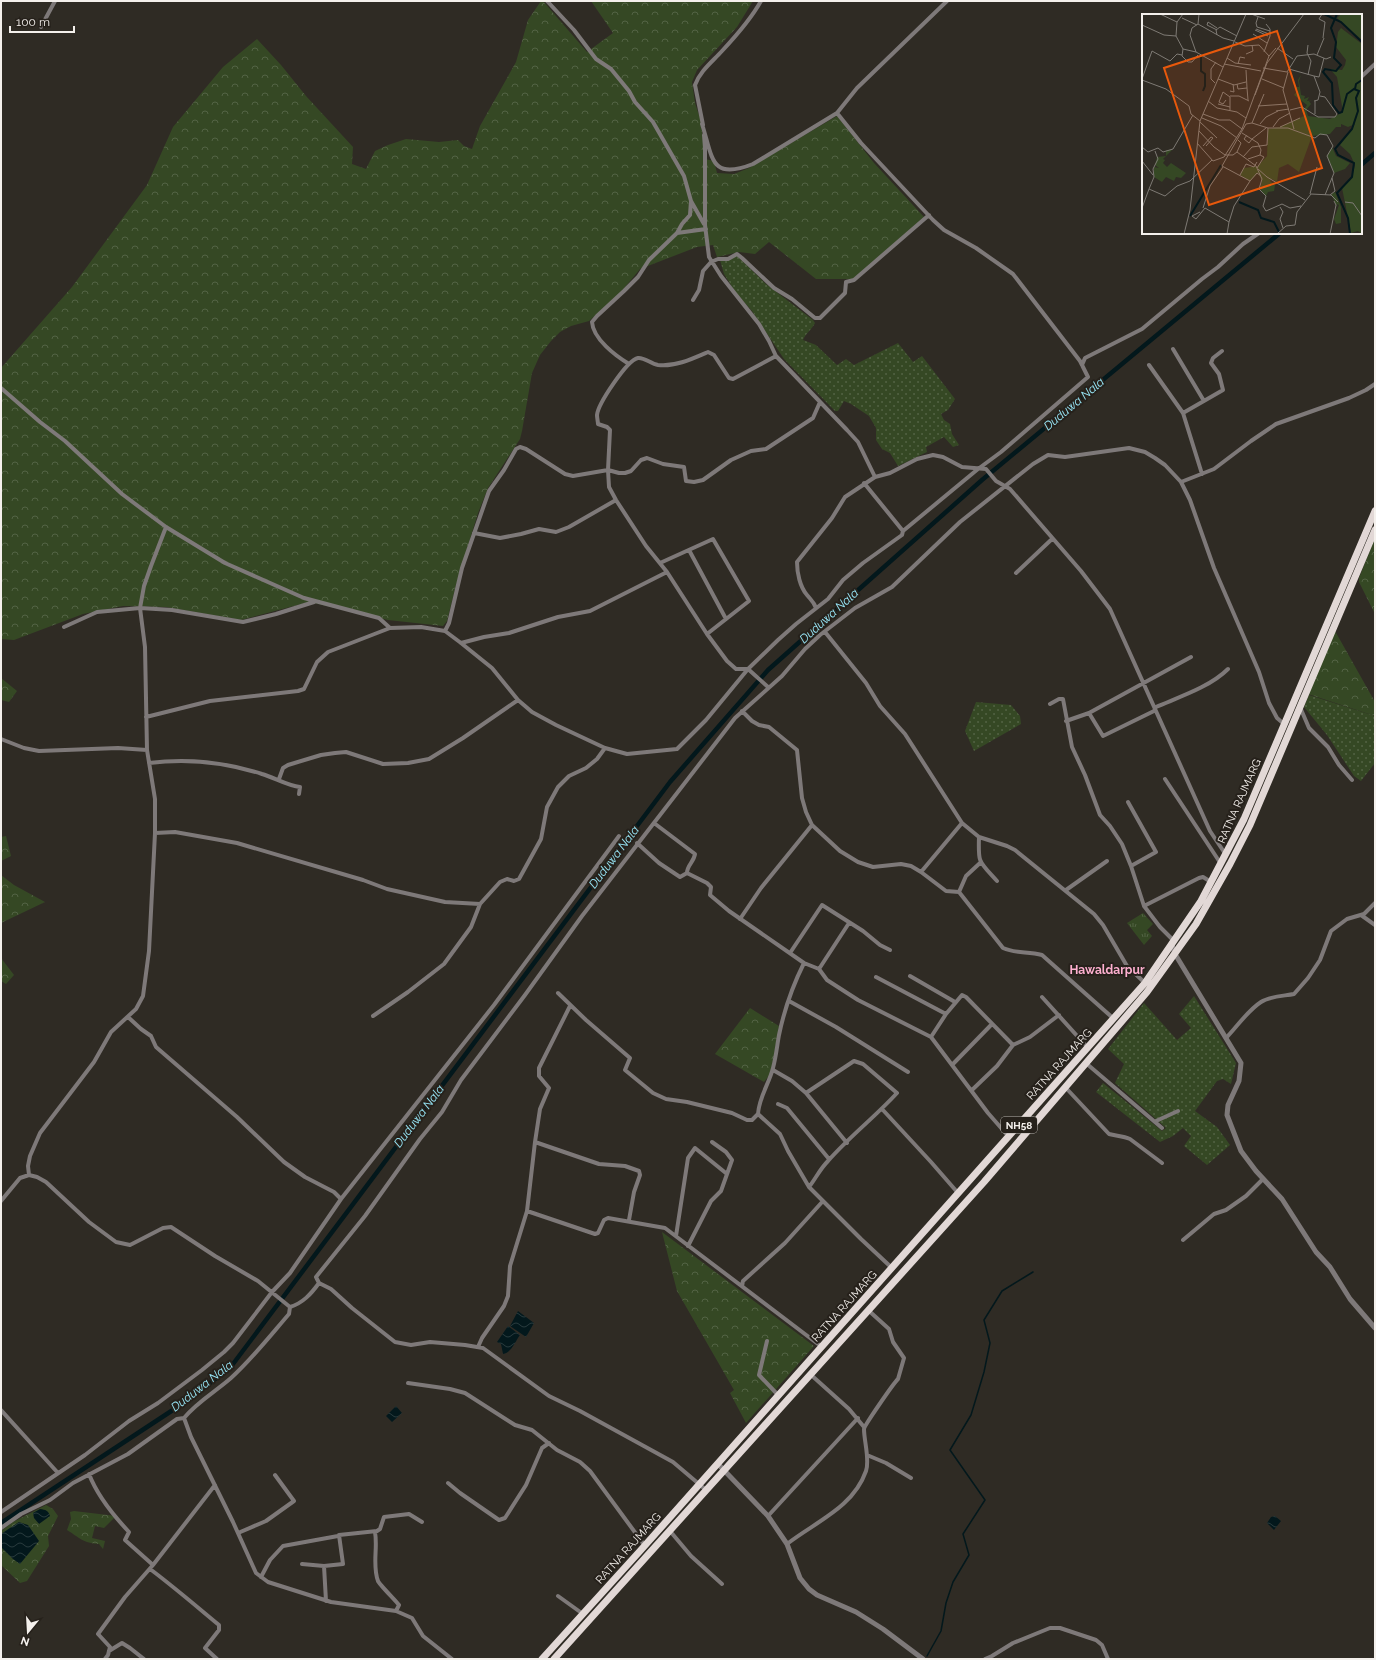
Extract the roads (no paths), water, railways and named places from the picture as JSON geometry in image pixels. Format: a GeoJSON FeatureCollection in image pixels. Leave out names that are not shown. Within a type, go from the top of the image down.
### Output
{"type":"FeatureCollection","features":[{"type":"Feature","properties":{"kind":"highway","name":"RATNA RAJMARG"},"geometry":{"type":"LineString","coordinates":[[542,1659],[779,1396],[1145,983],[1173,943],[1211,882],[1244,819],[1375,511]]}},
{"type":"Feature","properties":{"kind":"highway","name":"RATNA RAJMARG"},"geometry":{"type":"LineString","coordinates":[[554,1659],[984,1182],[1087,1064],[1147,992],[1175,954],[1212,896],[1250,825],[1375,530]]}},
{"type":"Feature","properties":{"kind":"street"},"geometry":{"type":"LineString","coordinates":[[41,27],[55,1]]}},
{"type":"Feature","properties":{"kind":"street"},"geometry":{"type":"LineString","coordinates":[[547,1],[574,30],[596,59],[611,69],[629,91],[634,102],[653,122],[684,176],[691,201],[705,227]]}},
{"type":"Feature","properties":{"kind":"street"},"geometry":{"type":"LineString","coordinates":[[760,1],[755,12],[722,52],[700,74],[695,85],[705,148],[705,227],[709,257],[711,262],[759,324],[769,340],[776,356],[858,442],[875,477]]}},
{"type":"Feature","properties":{"kind":"street"},"geometry":{"type":"LineString","coordinates":[[702,124],[713,159],[718,166],[724,170],[730,171],[738,170],[753,164],[837,112],[857,88],[947,1]]}},
{"type":"Feature","properties":{"kind":"street"},"geometry":{"type":"LineString","coordinates":[[1362,76],[1375,64]]}},
{"type":"Feature","properties":{"kind":"street"},"geometry":{"type":"LineString","coordinates":[[146,717],[210,701],[298,691],[304,688],[317,662],[328,652],[390,628],[421,627],[445,631],[492,668],[518,700],[532,712],[556,725],[605,748],[627,754],[677,749],[710,715],[748,669],[796,624],[828,599],[843,580],[863,563],[894,542],[902,535],[903,531],[1001,452],[1088,377],[1082,365],[1013,274],[976,248],[944,230],[861,143],[837,112]]}},
{"type":"Feature","properties":{"kind":"street"},"geometry":{"type":"LineString","coordinates":[[629,364],[604,344],[596,332],[592,322],[638,277],[649,260],[677,233],[677,230],[690,215],[691,201]]}},
{"type":"Feature","properties":{"kind":"street"},"geometry":{"type":"LineString","coordinates":[[693,300],[699,290],[703,271],[711,262],[718,259],[728,259],[738,255],[774,288],[815,318],[820,318],[845,293],[846,282],[854,280],[929,215]]}},
{"type":"Feature","properties":{"kind":"street"},"geometry":{"type":"LineString","coordinates":[[677,233],[705,227]]}},
{"type":"Feature","properties":{"kind":"street"},"geometry":{"type":"LineString","coordinates":[[1082,365],[1085,358],[1142,329],[1225,261],[1242,244],[1257,234]]}},
{"type":"Feature","properties":{"kind":"street"},"geometry":{"type":"LineString","coordinates":[[1173,349],[1204,401]]}},
{"type":"Feature","properties":{"kind":"street"},"geometry":{"type":"LineString","coordinates":[[1183,413],[1223,390],[1219,374],[1212,363],[1213,358],[1222,351]]}},
{"type":"Feature","properties":{"kind":"street"},"geometry":{"type":"LineString","coordinates":[[768,687],[748,669],[736,669],[727,661],[707,634],[667,572],[646,546],[616,500],[609,486],[608,470],[610,430],[607,427],[598,424],[597,415],[618,378],[636,358],[656,364],[674,364],[708,352],[714,355],[729,378],[733,379],[776,356]]}},
{"type":"Feature","properties":{"kind":"street"},"geometry":{"type":"LineString","coordinates":[[1149,365],[1183,413],[1202,474]]}},
{"type":"Feature","properties":{"kind":"street"},"geometry":{"type":"LineString","coordinates":[[1181,482],[1214,469],[1276,424],[1349,398],[1375,384]]}},
{"type":"Feature","properties":{"kind":"street"},"geometry":{"type":"LineString","coordinates":[[1,388],[40,422],[65,441],[122,494],[166,527],[225,563],[314,602],[379,618],[390,628]]}},
{"type":"Feature","properties":{"kind":"street"},"geometry":{"type":"LineString","coordinates":[[445,631],[449,623],[462,568],[489,491],[504,470],[516,449],[520,447],[534,453],[561,471],[572,476],[608,470],[618,473],[625,473],[631,471],[641,460],[647,458],[663,464],[680,465],[684,467],[686,481],[699,481],[703,480],[731,460],[751,451],[766,448],[804,425],[813,418],[820,402]]}},
{"type":"Feature","properties":{"kind":"street"},"geometry":{"type":"LineString","coordinates":[[706,1490],[673,1462],[580,1411],[549,1396],[483,1348],[430,1342],[411,1345],[395,1342],[356,1312],[331,1289],[319,1283],[316,1277],[365,1216],[420,1139],[442,1112],[461,1080],[525,995],[569,932],[742,711],[782,676],[805,649],[825,632],[855,608],[892,587],[960,522],[1033,464],[1048,455],[1064,457],[1129,448],[1146,452],[1165,465],[1181,482],[1190,500],[1214,568],[1259,672],[1270,703],[1277,718],[1284,724]]}},
{"type":"Feature","properties":{"kind":"street"},"geometry":{"type":"LineString","coordinates":[[816,608],[814,602],[803,590],[797,562],[832,518],[845,497],[875,477],[890,473],[921,457],[933,455],[943,457],[962,467],[986,469],[996,481],[1006,486],[1081,571],[1110,609],[1210,831],[1226,855]]}},
{"type":"Feature","properties":{"kind":"street"},"geometry":{"type":"LineString","coordinates":[[864,483],[903,531]]}},
{"type":"Feature","properties":{"kind":"street"},"geometry":{"type":"LineString","coordinates":[[474,533],[500,538],[539,529],[556,532],[616,500]]}},
{"type":"Feature","properties":{"kind":"street"},"geometry":{"type":"LineString","coordinates":[[29,1175],[28,1166],[30,1156],[40,1133],[94,1062],[111,1032],[136,1009],[143,996],[149,951],[155,833],[155,799],[147,750],[145,647],[140,608],[148,573],[166,527]]}},
{"type":"Feature","properties":{"kind":"street"},"geometry":{"type":"LineString","coordinates":[[660,563],[713,538],[749,601],[707,634]]}},
{"type":"Feature","properties":{"kind":"street"},"geometry":{"type":"LineString","coordinates":[[1016,574],[1052,539]]}},
{"type":"Feature","properties":{"kind":"street"},"geometry":{"type":"LineString","coordinates":[[689,550],[726,619]]}},
{"type":"Feature","properties":{"kind":"street"},"geometry":{"type":"LineString","coordinates":[[461,643],[509,633],[558,617],[590,610],[667,572]]}},
{"type":"Feature","properties":{"kind":"street"},"geometry":{"type":"LineString","coordinates":[[64,627],[85,616],[97,612],[140,608],[172,610],[243,622],[276,614],[314,602]]}},
{"type":"Feature","properties":{"kind":"street"},"geometry":{"type":"LineString","coordinates":[[825,632],[866,683],[880,706],[905,734],[962,823],[979,837],[1015,850],[1094,914],[1103,925],[1127,966],[1145,983]]}},
{"type":"Feature","properties":{"kind":"street"},"geometry":{"type":"LineString","coordinates":[[1066,721],[1089,713],[1191,657]]}},
{"type":"Feature","properties":{"kind":"street"},"geometry":{"type":"LineString","coordinates":[[1089,713],[1104,736],[1154,711],[1154,708],[1187,694],[1220,676],[1228,669]]}},
{"type":"Feature","properties":{"kind":"street"},"geometry":{"type":"LineString","coordinates":[[1050,704],[1059,699],[1063,699],[1072,747],[1085,775],[1100,815],[1110,826],[1122,844],[1144,906],[1173,943],[1175,954],[1241,1063],[1239,1081],[1228,1105],[1227,1115],[1241,1151],[1282,1200],[1316,1252],[1330,1268],[1350,1298],[1375,1328]]}},
{"type":"Feature","properties":{"kind":"street"},"geometry":{"type":"LineString","coordinates":[[279,779],[283,768],[288,765],[335,752],[346,752],[383,764],[408,764],[429,759],[463,738],[518,700]]}},
{"type":"Feature","properties":{"kind":"street"},"geometry":{"type":"LineString","coordinates":[[1300,706],[1309,728],[1328,748],[1339,765],[1352,780]]}},
{"type":"Feature","properties":{"kind":"street"},"geometry":{"type":"LineString","coordinates":[[742,711],[752,721],[759,725],[769,727],[797,750],[802,798],[812,825],[840,851],[864,864],[874,867],[901,864],[911,866],[946,891],[959,892],[1003,948],[1012,952],[1031,952],[1042,955],[1114,1019]]}},
{"type":"Feature","properties":{"kind":"street"},"geometry":{"type":"LineString","coordinates":[[1,740],[24,748],[39,751],[118,748],[147,750]]}},
{"type":"Feature","properties":{"kind":"street"},"geometry":{"type":"LineString","coordinates":[[373,1016],[408,992],[444,964],[471,927],[480,904],[500,882],[507,879],[514,881],[519,879],[541,839],[548,807],[558,787],[569,776],[586,768],[597,759],[605,748]]}},
{"type":"Feature","properties":{"kind":"street"},"geometry":{"type":"LineString","coordinates":[[149,763],[164,761],[210,762],[279,779],[300,787],[298,794]]}},
{"type":"Feature","properties":{"kind":"street"},"geometry":{"type":"LineString","coordinates":[[1165,779],[1221,865]]}},
{"type":"Feature","properties":{"kind":"street"},"geometry":{"type":"LineString","coordinates":[[1128,802],[1156,852],[1131,866]]}},
{"type":"Feature","properties":{"kind":"street"},"geometry":{"type":"LineString","coordinates":[[654,823],[695,854],[695,857],[687,868],[687,873]]}},
{"type":"Feature","properties":{"kind":"street"},"geometry":{"type":"LineString","coordinates":[[921,872],[962,823]]}},
{"type":"Feature","properties":{"kind":"street"},"geometry":{"type":"LineString","coordinates":[[740,919],[761,888],[812,825]]}},
{"type":"Feature","properties":{"kind":"street"},"geometry":{"type":"LineString","coordinates":[[155,833],[175,832],[237,843],[356,878],[387,889],[445,902],[480,904]]}},
{"type":"Feature","properties":{"kind":"street"},"geometry":{"type":"LineString","coordinates":[[1,1512],[85,1455],[129,1421],[142,1415],[224,1352],[294,1267],[341,1199],[494,1005],[619,836]]}},
{"type":"Feature","properties":{"kind":"street"},"geometry":{"type":"LineString","coordinates":[[979,837],[980,863],[997,881]]}},
{"type":"Feature","properties":{"kind":"street"},"geometry":{"type":"LineString","coordinates":[[638,843],[659,862],[680,877],[687,873]]}},
{"type":"Feature","properties":{"kind":"street"},"geometry":{"type":"LineString","coordinates":[[1066,890],[1107,861]]}},
{"type":"Feature","properties":{"kind":"street"},"geometry":{"type":"LineString","coordinates":[[959,892],[966,876],[980,863]]}},
{"type":"Feature","properties":{"kind":"street"},"geometry":{"type":"LineString","coordinates":[[687,873],[708,883],[711,887],[710,895],[740,919],[804,963],[819,969],[827,980],[858,1000],[931,1037],[988,1113],[1009,1137]]}},
{"type":"Feature","properties":{"kind":"street"},"geometry":{"type":"LineString","coordinates":[[1144,906],[1199,878],[1203,877],[1211,882]]}},
{"type":"Feature","properties":{"kind":"street"},"geometry":{"type":"LineString","coordinates":[[1226,1038],[1261,1001],[1274,997],[1294,994],[1308,978],[1320,960],[1331,931],[1346,919],[1361,915],[1369,910],[1375,903]]}},
{"type":"Feature","properties":{"kind":"street"},"geometry":{"type":"LineString","coordinates":[[790,953],[822,905],[863,931],[880,945],[890,950]]}},
{"type":"Feature","properties":{"kind":"street"},"geometry":{"type":"LineString","coordinates":[[1361,915],[1375,925]]}},
{"type":"Feature","properties":{"kind":"street"},"geometry":{"type":"LineString","coordinates":[[819,969],[849,923]]}},
{"type":"Feature","properties":{"kind":"street"},"geometry":{"type":"LineString","coordinates":[[558,993],[570,1006],[630,1058],[625,1070],[658,1096],[666,1099],[687,1102],[732,1114],[747,1120],[752,1120],[758,1114],[760,1101],[773,1070],[780,1033],[789,1001],[796,978],[804,963]]}},
{"type":"Feature","properties":{"kind":"street"},"geometry":{"type":"LineString","coordinates":[[910,976],[955,1002]]}},
{"type":"Feature","properties":{"kind":"street"},"geometry":{"type":"LineString","coordinates":[[876,977],[946,1014]]}},
{"type":"Feature","properties":{"kind":"street"},"geometry":{"type":"LineString","coordinates":[[931,1037],[946,1014],[962,995],[966,997],[1012,1045]]}},
{"type":"Feature","properties":{"kind":"street"},"geometry":{"type":"LineString","coordinates":[[1042,997],[1088,1049]]}},
{"type":"Feature","properties":{"kind":"street"},"geometry":{"type":"LineString","coordinates":[[789,1001],[836,1027],[908,1072]]}},
{"type":"Feature","properties":{"kind":"street"},"geometry":{"type":"LineString","coordinates":[[478,1348],[482,1338],[496,1319],[508,1296],[510,1266],[527,1211],[534,1142],[540,1109],[549,1088],[539,1076],[539,1068],[570,1006]]}},
{"type":"Feature","properties":{"kind":"street"},"geometry":{"type":"LineString","coordinates":[[972,1090],[997,1066],[1012,1045],[1030,1037],[1059,1015]]}},
{"type":"Feature","properties":{"kind":"street"},"geometry":{"type":"LineString","coordinates":[[128,1016],[140,1029],[151,1036],[156,1047],[238,1117],[284,1162],[305,1177],[334,1192],[341,1199]]}},
{"type":"Feature","properties":{"kind":"street"},"geometry":{"type":"LineString","coordinates":[[952,1065],[992,1024]]}},
{"type":"Feature","properties":{"kind":"street"},"geometry":{"type":"LineString","coordinates":[[806,1094],[854,1061],[863,1064],[897,1093],[829,1159],[809,1187]]}},
{"type":"Feature","properties":{"kind":"street"},"geometry":{"type":"LineString","coordinates":[[1087,1064],[1156,1121],[1162,1128]]}},
{"type":"Feature","properties":{"kind":"street"},"geometry":{"type":"LineString","coordinates":[[773,1070],[792,1081],[806,1094],[847,1143]]}},
{"type":"Feature","properties":{"kind":"street"},"geometry":{"type":"LineString","coordinates":[[1066,1088],[1109,1134],[1130,1139],[1162,1163]]}},
{"type":"Feature","properties":{"kind":"street"},"geometry":{"type":"LineString","coordinates":[[778,1104],[787,1108],[829,1159]]}},
{"type":"Feature","properties":{"kind":"street"},"geometry":{"type":"LineString","coordinates":[[882,1109],[931,1162],[958,1194]]}},
{"type":"Feature","properties":{"kind":"street"},"geometry":{"type":"LineString","coordinates":[[1156,1121],[1178,1111]]}},
{"type":"Feature","properties":{"kind":"street"},"geometry":{"type":"LineString","coordinates":[[758,1114],[780,1134],[809,1187],[892,1268]]}},
{"type":"Feature","properties":{"kind":"street"},"geometry":{"type":"LineString","coordinates":[[534,1142],[599,1164],[624,1166],[639,1171],[640,1175],[634,1192],[629,1220]]}},
{"type":"Feature","properties":{"kind":"street"},"geometry":{"type":"LineString","coordinates":[[688,1246],[711,1201],[721,1191],[732,1160],[726,1152],[712,1142]]}},
{"type":"Feature","properties":{"kind":"street"},"geometry":{"type":"LineString","coordinates":[[676,1236],[688,1158],[695,1148],[727,1174]]}},
{"type":"Feature","properties":{"kind":"street"},"geometry":{"type":"LineString","coordinates":[[1,1202],[5,1194],[20,1178],[29,1175],[37,1177],[46,1182],[88,1222],[116,1242],[130,1245],[163,1228],[171,1227],[215,1256],[258,1281],[290,1307]]}},
{"type":"Feature","properties":{"kind":"street"},"geometry":{"type":"LineString","coordinates":[[1183,1240],[1214,1214],[1226,1210],[1246,1196],[1263,1179]]}},
{"type":"Feature","properties":{"kind":"street"},"geometry":{"type":"LineString","coordinates":[[742,1286],[743,1281],[784,1243],[823,1201]]}},
{"type":"Feature","properties":{"kind":"street"},"geometry":{"type":"LineString","coordinates":[[527,1211],[595,1234],[598,1233],[604,1220],[608,1218],[629,1220],[665,1228],[822,1347]]}},
{"type":"Feature","properties":{"kind":"street"},"geometry":{"type":"LineString","coordinates":[[290,1307],[298,1304],[311,1294],[319,1283]]}},
{"type":"Feature","properties":{"kind":"street"},"geometry":{"type":"LineString","coordinates":[[1,1528],[21,1514],[50,1500],[72,1483],[128,1454],[177,1420],[184,1418],[193,1407],[226,1382],[253,1357],[289,1314],[290,1307]]}},
{"type":"Feature","properties":{"kind":"street"},"geometry":{"type":"LineString","coordinates":[[864,1427],[898,1379],[904,1358],[894,1342],[889,1329],[868,1309]]}},
{"type":"Feature","properties":{"kind":"street"},"geometry":{"type":"LineString","coordinates":[[767,1341],[759,1375],[779,1396]]}},
{"type":"Feature","properties":{"kind":"street"},"geometry":{"type":"LineString","coordinates":[[787,1544],[832,1514],[849,1498],[860,1484],[867,1470],[864,1427],[858,1418],[810,1374]]}},
{"type":"Feature","properties":{"kind":"street"},"geometry":{"type":"LineString","coordinates":[[408,1383],[450,1389],[465,1393],[515,1425],[532,1430],[557,1450],[580,1462],[590,1471],[645,1546]]}},
{"type":"Feature","properties":{"kind":"street"},"geometry":{"type":"LineString","coordinates":[[1,1410],[58,1473]]}},
{"type":"Feature","properties":{"kind":"street"},"geometry":{"type":"LineString","coordinates":[[184,1418],[191,1437],[256,1573],[268,1582],[326,1601],[396,1611],[412,1618],[423,1636],[452,1659]]}},
{"type":"Feature","properties":{"kind":"street"},"geometry":{"type":"LineString","coordinates":[[768,1516],[858,1418]]}},
{"type":"Feature","properties":{"kind":"street"},"geometry":{"type":"LineString","coordinates":[[448,1483],[499,1520],[505,1518],[526,1485],[542,1448],[549,1443]]}},
{"type":"Feature","properties":{"kind":"street"},"geometry":{"type":"LineString","coordinates":[[867,1456],[886,1463],[911,1478]]}},
{"type":"Feature","properties":{"kind":"street"},"geometry":{"type":"LineString","coordinates":[[718,1464],[768,1516],[787,1544],[800,1578],[809,1589],[817,1595],[856,1612],[883,1629],[923,1659]]}},
{"type":"Feature","properties":{"kind":"street"},"geometry":{"type":"LineString","coordinates":[[89,1474],[93,1484],[116,1518],[129,1532],[125,1540],[151,1567],[219,1625],[219,1630],[205,1648],[217,1659]]}},
{"type":"Feature","properties":{"kind":"street"},"geometry":{"type":"LineString","coordinates":[[238,1533],[266,1521],[294,1501],[275,1475]]}},
{"type":"Feature","properties":{"kind":"street"},"geometry":{"type":"LineString","coordinates":[[105,1659],[110,1647],[98,1634],[125,1597],[151,1567],[214,1485]]}},
{"type":"Feature","properties":{"kind":"street"},"geometry":{"type":"LineString","coordinates":[[261,1577],[270,1560],[283,1546],[339,1535],[375,1532],[380,1529],[384,1517],[409,1514],[422,1522]]}},
{"type":"Feature","properties":{"kind":"street"},"geometry":{"type":"LineString","coordinates":[[670,1531],[691,1556],[722,1584]]}},
{"type":"Feature","properties":{"kind":"street"},"geometry":{"type":"LineString","coordinates":[[375,1532],[377,1542],[375,1555],[378,1582],[399,1605],[396,1611]]}},
{"type":"Feature","properties":{"kind":"street"},"geometry":{"type":"LineString","coordinates":[[302,1564],[324,1566],[343,1564],[342,1548],[338,1536]]}},
{"type":"Feature","properties":{"kind":"street"},"geometry":{"type":"LineString","coordinates":[[324,1566],[326,1601]]}},
{"type":"Feature","properties":{"kind":"street"},"geometry":{"type":"LineString","coordinates":[[558,1596],[583,1614]]}},
{"type":"Feature","properties":{"kind":"street"},"geometry":{"type":"LineString","coordinates":[[985,1659],[1012,1643],[1041,1630],[1055,1628],[1069,1630],[1087,1638],[1096,1640],[1102,1645],[1108,1659]]}},
{"type":"Feature","properties":{"kind":"street"},"geometry":{"type":"LineString","coordinates":[[109,1651],[122,1643],[144,1659]]}},
{"type":"Feature","properties":{"kind":"water"},"geometry":{"type":"Polygon","coordinates":[[[518,1311],[534,1323],[526,1337],[510,1326],[518,1311]]]}},
{"type":"Feature","properties":{"kind":"water"},"geometry":{"type":"Polygon","coordinates":[[[508,1326],[520,1335],[511,1349],[503,1354],[501,1344],[497,1342],[508,1326]]]}},
{"type":"Feature","properties":{"kind":"water"},"geometry":{"type":"Polygon","coordinates":[[[396,1406],[402,1413],[392,1422],[386,1416],[396,1406]]]}},
{"type":"Feature","properties":{"kind":"water"},"geometry":{"type":"Polygon","coordinates":[[[40,1509],[46,1511],[50,1516],[39,1524],[34,1518],[33,1513],[40,1509]]]}},
{"type":"Feature","properties":{"kind":"water"},"geometry":{"type":"Polygon","coordinates":[[[1275,1516],[1281,1521],[1274,1530],[1267,1523],[1271,1517],[1275,1516]]]}},
{"type":"Feature","properties":{"kind":"water"},"geometry":{"type":"Polygon","coordinates":[[[19,1522],[28,1525],[39,1541],[20,1564],[1,1547],[1,1534],[19,1522]]]}},
{"type":"Feature","properties":{"kind":"waterway","name":"Duduwa Nala"},"geometry":{"type":"LineString","coordinates":[[1362,164],[1375,153]]}},
{"type":"Feature","properties":{"kind":"waterway","name":"Duduwa Nala"},"geometry":{"type":"LineString","coordinates":[[1,1523],[182,1404],[230,1368],[670,782],[768,670],[982,480],[1279,234]]}},
{"type":"Feature","properties":{"kind":"waterway"},"geometry":{"type":"LineString","coordinates":[[927,1656],[941,1631],[946,1603],[953,1582],[969,1555],[963,1534],[985,1500],[950,1450],[971,1415],[984,1372],[990,1343],[984,1320],[1002,1291],[1033,1272]]}},
{"type":"Feature","properties":{"kind":"district","name":"Hawaldarpur"},"geometry":{"type":"Point","coordinates":[1107,970]}}]}
